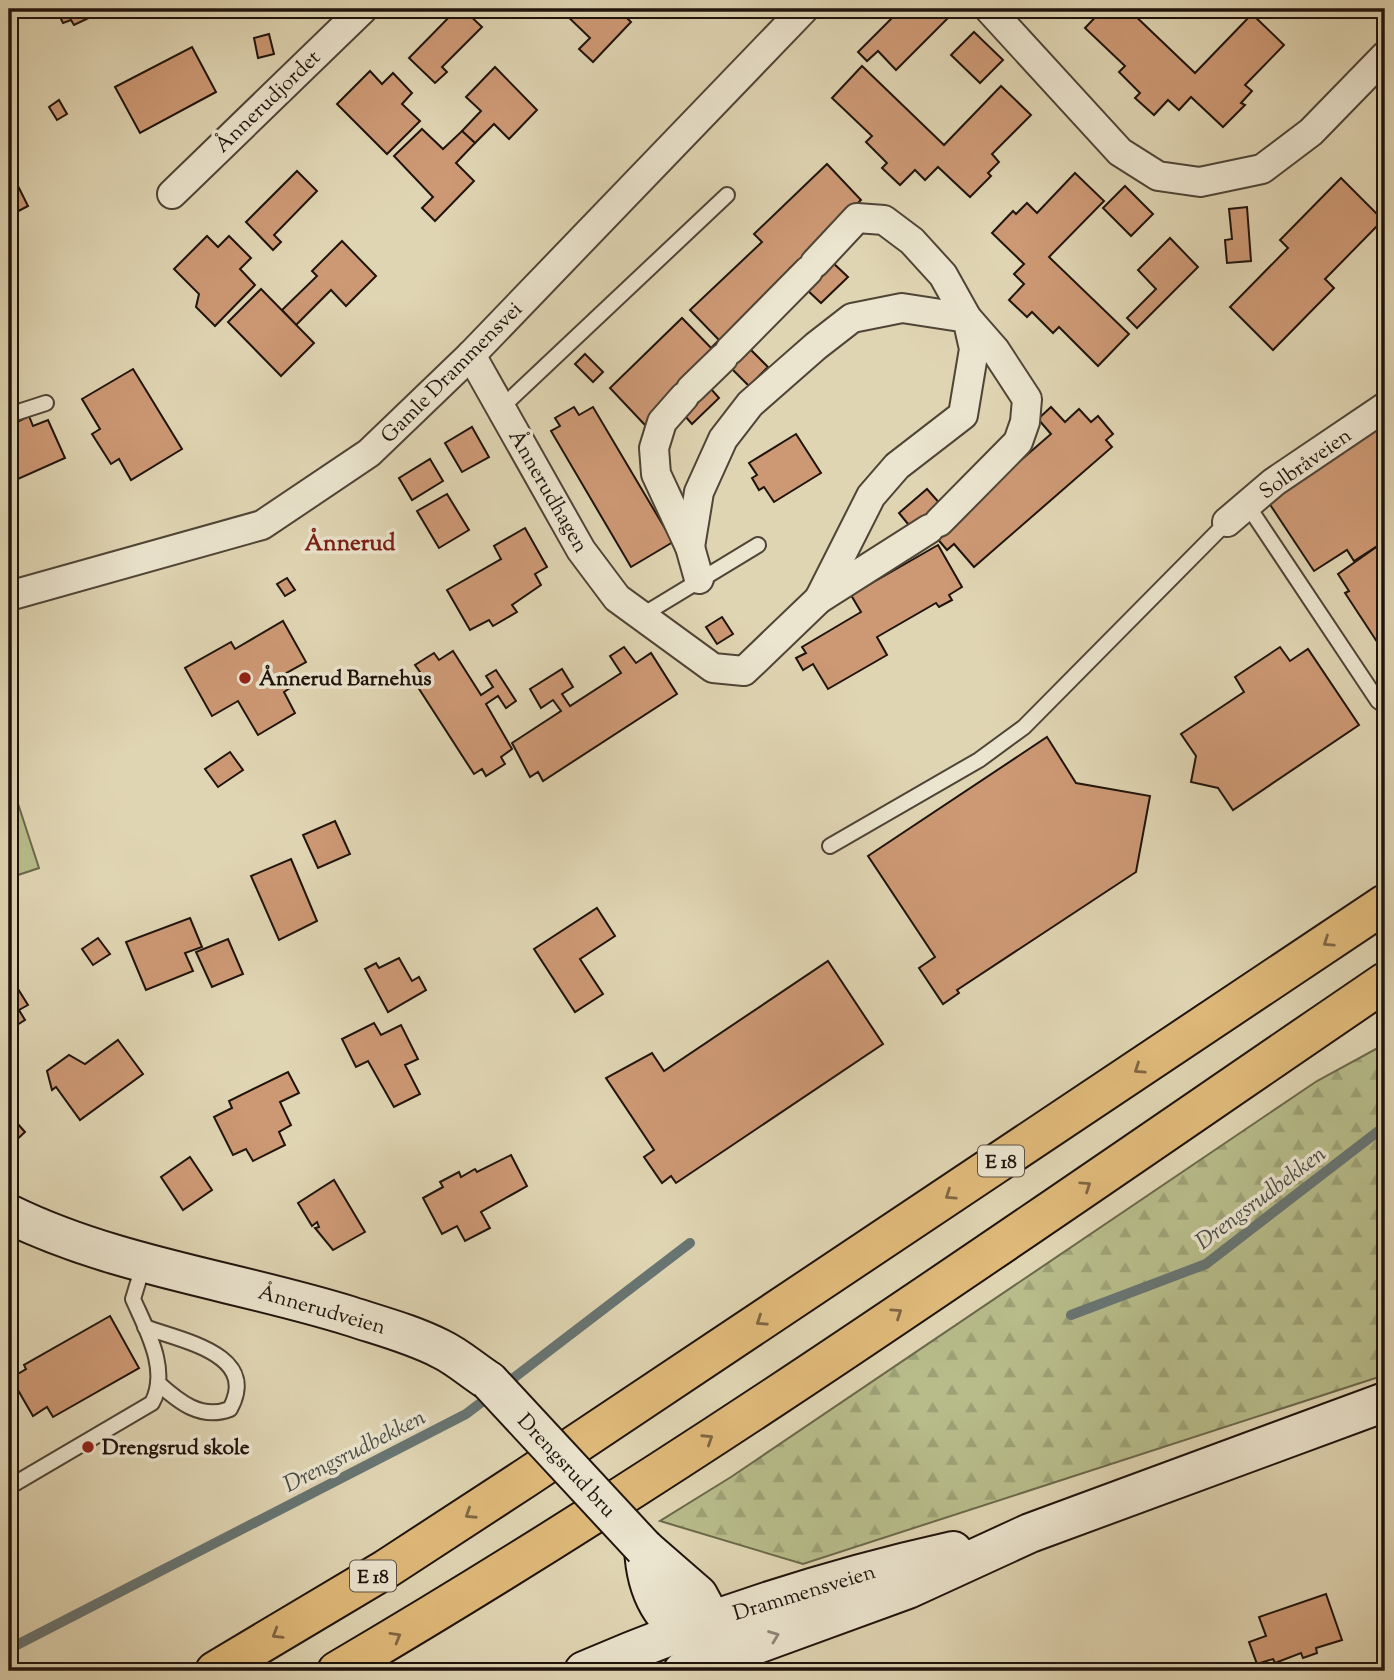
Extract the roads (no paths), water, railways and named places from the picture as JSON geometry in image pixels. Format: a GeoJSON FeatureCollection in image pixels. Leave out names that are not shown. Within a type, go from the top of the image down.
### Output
{"type":"FeatureCollection","features":[{"type":"Feature","properties":{"kind":"highway","name":"E 18"},"geometry":{"type":"LineString","coordinates":[[215,1671],[386,1569],[527,1477],[1385,904]]}},
{"type":"Feature","properties":{"kind":"highway"},"geometry":{"type":"LineString","coordinates":[[337,1671],[414,1626],[708,1440],[1385,982]]}},
{"type":"Feature","properties":{"kind":"highway"},"geometry":{"type":"LineString","coordinates":[[1247,1076],[1385,1006]]}},
{"type":"Feature","properties":{"kind":"main road","name":"Ånnerudveien"},"geometry":{"type":"LineString","coordinates":[[9,1214],[41,1230],[144,1261],[304,1302],[387,1328],[494,1373]]}},
{"type":"Feature","properties":{"kind":"main road","name":"Drengsrud bru"},"geometry":{"type":"LineString","coordinates":[[494,1373],[654,1564],[659,1605],[696,1627]]}},
{"type":"Feature","properties":{"kind":"main road","name":"Drammensveien"},"geometry":{"type":"LineString","coordinates":[[696,1666],[908,1589],[1030,1533],[1385,1402]]}},
{"type":"Feature","properties":{"kind":"main road","name":"Drammensveien"},"geometry":{"type":"LineString","coordinates":[[584,1671],[696,1627],[898,1563],[1030,1533]]}},
{"type":"Feature","properties":{"kind":"main road"},"geometry":{"type":"LineString","coordinates":[[696,1627],[696,1666]]}},
{"type":"Feature","properties":{"kind":"street","name":"Ånnerudjordet"},"geometry":{"type":"LineString","coordinates":[[172,194],[363,9]]}},
{"type":"Feature","properties":{"kind":"street","name":"Gamle Drammensvei"},"geometry":{"type":"LineString","coordinates":[[9,596],[262,525],[369,453],[471,355],[804,9]]}},
{"type":"Feature","properties":{"kind":"street"},"geometry":{"type":"LineString","coordinates":[[989,9],[1120,152],[1158,176],[1200,183],[1262,169],[1311,132],[1385,56]]}},
{"type":"Feature","properties":{"kind":"street","name":"Ånnerudhagen"},"geometry":{"type":"LineString","coordinates":[[471,355],[480,376],[581,550],[617,598],[713,668],[744,671],[819,599],[934,525],[1018,442],[1025,422],[1027,399],[995,350],[967,318],[943,275],[912,241],[884,220],[857,218],[662,422],[654,448],[656,474],[690,547],[699,579]]}},
{"type":"Feature","properties":{"kind":"street","name":"Ånnerudhagen"},"geometry":{"type":"LineString","coordinates":[[690,547],[699,492],[723,439],[750,404],[817,346],[852,318],[902,308],[967,318]]}},
{"type":"Feature","properties":{"kind":"street","name":"Ånnerudhagen"},"geometry":{"type":"LineString","coordinates":[[819,599],[871,496],[897,466],[963,415],[974,349],[967,318]]}},
{"type":"Feature","properties":{"kind":"street","name":"Solbråveien"},"geometry":{"type":"LineString","coordinates":[[1237,513],[1385,407]]}},
{"type":"Feature","properties":{"kind":"lane"},"geometry":{"type":"LineString","coordinates":[[501,408],[727,195]]}},
{"type":"Feature","properties":{"kind":"lane"},"geometry":{"type":"LineString","coordinates":[[9,415],[46,403]]}},
{"type":"Feature","properties":{"kind":"lane"},"geometry":{"type":"LineString","coordinates":[[830,846],[979,760],[1024,727],[1237,513],[1378,701],[1385,706]]}},
{"type":"Feature","properties":{"kind":"lane"},"geometry":{"type":"LineString","coordinates":[[641,616],[758,545]]}},
{"type":"Feature","properties":{"kind":"lane"},"geometry":{"type":"LineString","coordinates":[[9,1488],[152,1404],[158,1383],[152,1343],[133,1299],[144,1261]]}},
{"type":"Feature","properties":{"kind":"lane"},"geometry":{"type":"LineString","coordinates":[[145,1328],[224,1357],[233,1371],[237,1396],[230,1409],[215,1415],[181,1405],[158,1383]]}},
{"type":"Feature","properties":{"kind":"waterway","name":"Drengsrudbekken"},"geometry":{"type":"LineString","coordinates":[[1071,1315],[1206,1264],[1385,1126]]}},
{"type":"Feature","properties":{"kind":"waterway","name":"Drengsrudbekken"},"geometry":{"type":"LineString","coordinates":[[503,1386],[690,1243]]}},
{"type":"Feature","properties":{"kind":"waterway","name":"Drengsrudbekken"},"geometry":{"type":"LineString","coordinates":[[9,1649],[466,1414],[491,1395]]}},
{"type":"Feature","properties":{"kind":"place","name":"Ånnerud Barnehus"},"geometry":{"type":"Point","coordinates":[245,678]}},
{"type":"Feature","properties":{"kind":"place","name":"Drengsrud skole"},"geometry":{"type":"Point","coordinates":[88,1447]}},
{"type":"Feature","properties":{"kind":"district","name":"Ånnerud"},"geometry":{"type":"Point","coordinates":[350,542]}}]}
